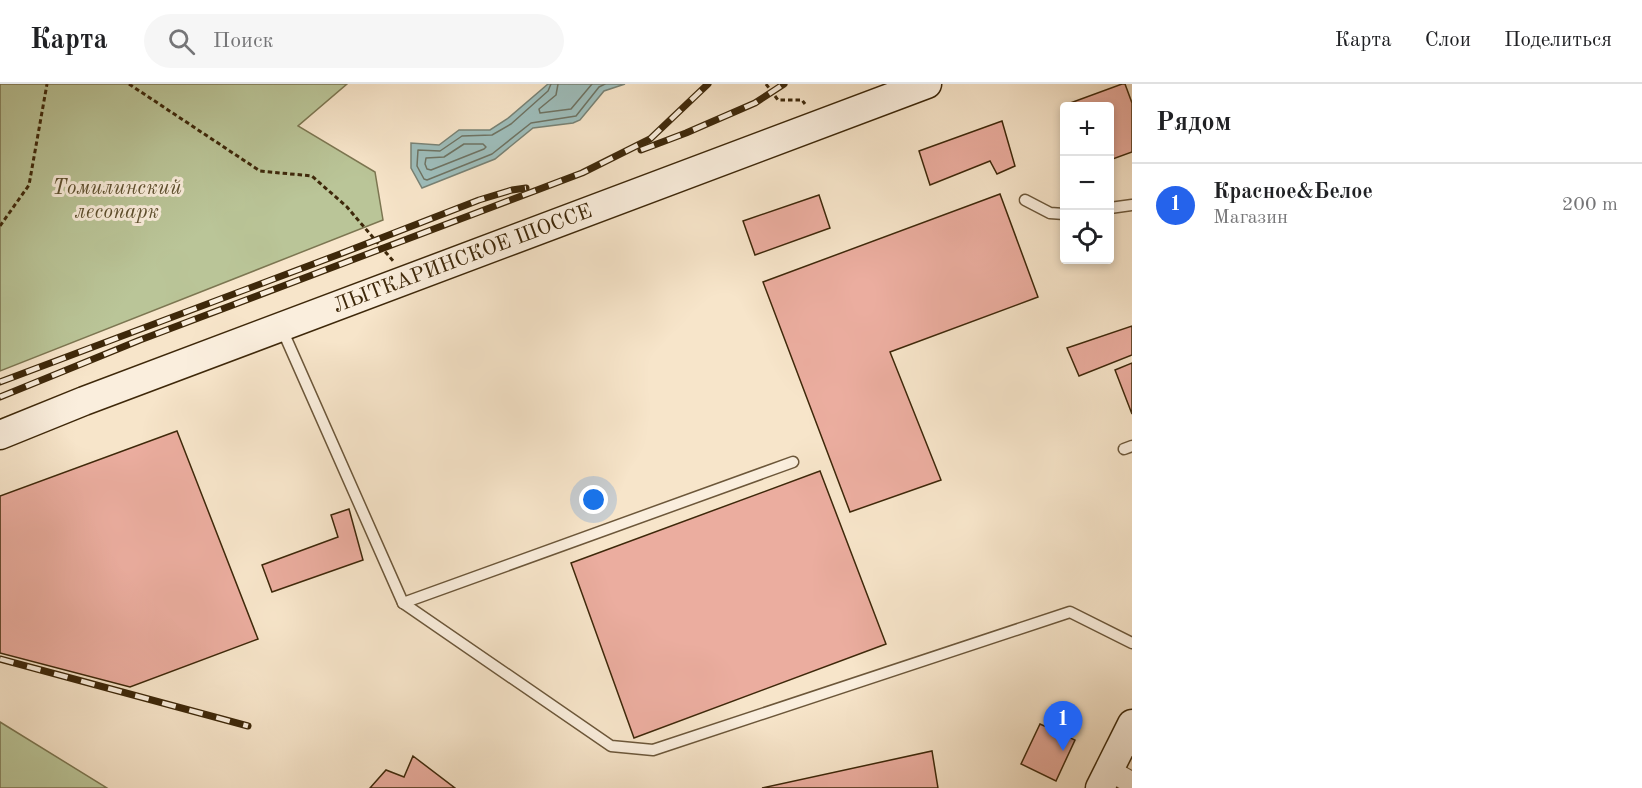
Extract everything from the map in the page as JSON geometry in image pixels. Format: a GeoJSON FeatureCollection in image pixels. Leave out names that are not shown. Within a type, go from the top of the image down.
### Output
{"type":"FeatureCollection","features":[{"type":"Feature","properties":{"kind":"main road","name":"ЛЫТКАРИНСКОЕ ШОССЕ"},"geometry":{"type":"LineString","coordinates":[[0,435],[84,401],[927,84]]}},
{"type":"Feature","properties":{"kind":"main road"},"geometry":{"type":"LineString","coordinates":[[1114,780],[1132,724]]}},
{"type":"Feature","properties":{"kind":"lane"},"geometry":{"type":"LineString","coordinates":[[1025,200],[1050,213],[1060,214]]}},
{"type":"Feature","properties":{"kind":"lane"},"geometry":{"type":"LineString","coordinates":[[1114,207],[1132,205]]}},
{"type":"Feature","properties":{"kind":"lane"},"geometry":{"type":"LineString","coordinates":[[280,327],[404,603],[611,746],[653,750],[1070,612],[1132,643]]}},
{"type":"Feature","properties":{"kind":"lane"},"geometry":{"type":"LineString","coordinates":[[404,603],[794,462]]}},
{"type":"Feature","properties":{"kind":"path"},"geometry":{"type":"LineString","coordinates":[[0,226],[29,185],[47,84]]}},
{"type":"Feature","properties":{"kind":"path"},"geometry":{"type":"LineString","coordinates":[[129,84],[260,171],[312,176],[347,207],[396,264]]}},
{"type":"Feature","properties":{"kind":"path"},"geometry":{"type":"LineString","coordinates":[[766,84],[778,100],[802,100],[821,125]]}},
{"type":"Feature","properties":{"kind":"green space","name":"Томилинский лесопарк"},"geometry":{"type":"Polygon","coordinates":[[[0,84],[347,84],[298,126],[375,172],[383,220],[0,371],[0,84]]]}},
{"type":"Feature","properties":{"kind":"green space"},"geometry":{"type":"Polygon","coordinates":[[[0,722],[107,788],[0,788],[0,722]]]}},
{"type":"Feature","properties":{"kind":"water"},"geometry":{"type":"Polygon","coordinates":[[[548,84],[625,84],[604,91],[580,120],[533,128],[495,159],[422,188],[411,168],[411,143],[439,145],[459,130],[490,130],[507,119],[548,84]]]}},
{"type":"Feature","properties":{"kind":"building"},"geometry":{"type":"Polygon","coordinates":[[[1125,84],[1132,103],[1132,152],[1114,159],[1114,102],[1073,102],[1125,84]]]}},
{"type":"Feature","properties":{"kind":"building"},"geometry":{"type":"Polygon","coordinates":[[[1002,121],[1015,166],[997,174],[990,161],[930,185],[919,151],[1002,121]]]}},
{"type":"Feature","properties":{"kind":"building"},"geometry":{"type":"Polygon","coordinates":[[[1000,194],[1038,297],[890,352],[941,480],[850,512],[763,282],[1000,194]]]}},
{"type":"Feature","properties":{"kind":"building"},"geometry":{"type":"Polygon","coordinates":[[[819,195],[830,228],[755,255],[743,221],[819,195]]]}},
{"type":"Feature","properties":{"kind":"building"},"geometry":{"type":"Polygon","coordinates":[[[1132,326],[1132,355],[1079,376],[1067,348],[1132,326]]]}},
{"type":"Feature","properties":{"kind":"building"},"geometry":{"type":"Polygon","coordinates":[[[1132,363],[1132,414],[1115,370],[1132,363]]]}},
{"type":"Feature","properties":{"kind":"building"},"geometry":{"type":"Polygon","coordinates":[[[177,431],[258,639],[130,687],[0,653],[0,496],[177,431]]]}},
{"type":"Feature","properties":{"kind":"building"},"geometry":{"type":"Polygon","coordinates":[[[820,471],[886,644],[634,738],[571,563],[820,471]]]}},
{"type":"Feature","properties":{"kind":"building"},"geometry":{"type":"Polygon","coordinates":[[[349,509],[363,560],[272,592],[262,565],[338,537],[331,515],[349,509]]]}},
{"type":"Feature","properties":{"kind":"building"},"geometry":{"type":"Polygon","coordinates":[[[1040,724],[1075,740],[1056,781],[1021,764],[1040,724]]]}},
{"type":"Feature","properties":{"kind":"building"},"geometry":{"type":"Polygon","coordinates":[[[932,751],[938,788],[762,788],[932,751]]]}},
{"type":"Feature","properties":{"kind":"building"},"geometry":{"type":"Polygon","coordinates":[[[413,756],[455,788],[370,788],[386,770],[404,777],[413,756]]]}},
{"type":"Feature","properties":{"kind":"railway"},"geometry":{"type":"LineString","coordinates":[[0,397],[140,340],[582,173],[650,139],[708,84]]}},
{"type":"Feature","properties":{"kind":"railway"},"geometry":{"type":"LineString","coordinates":[[641,150],[755,103],[784,84]]}},
{"type":"Feature","properties":{"kind":"railway"},"geometry":{"type":"LineString","coordinates":[[0,382],[479,200],[526,188]]}},
{"type":"Feature","properties":{"kind":"railway"},"geometry":{"type":"LineString","coordinates":[[0,659],[248,726]]}},
{"type":"Feature","properties":{"kind":"place","name":"Красное&Белое"},"geometry":{"type":"Point","coordinates":[1063,751]}}]}
